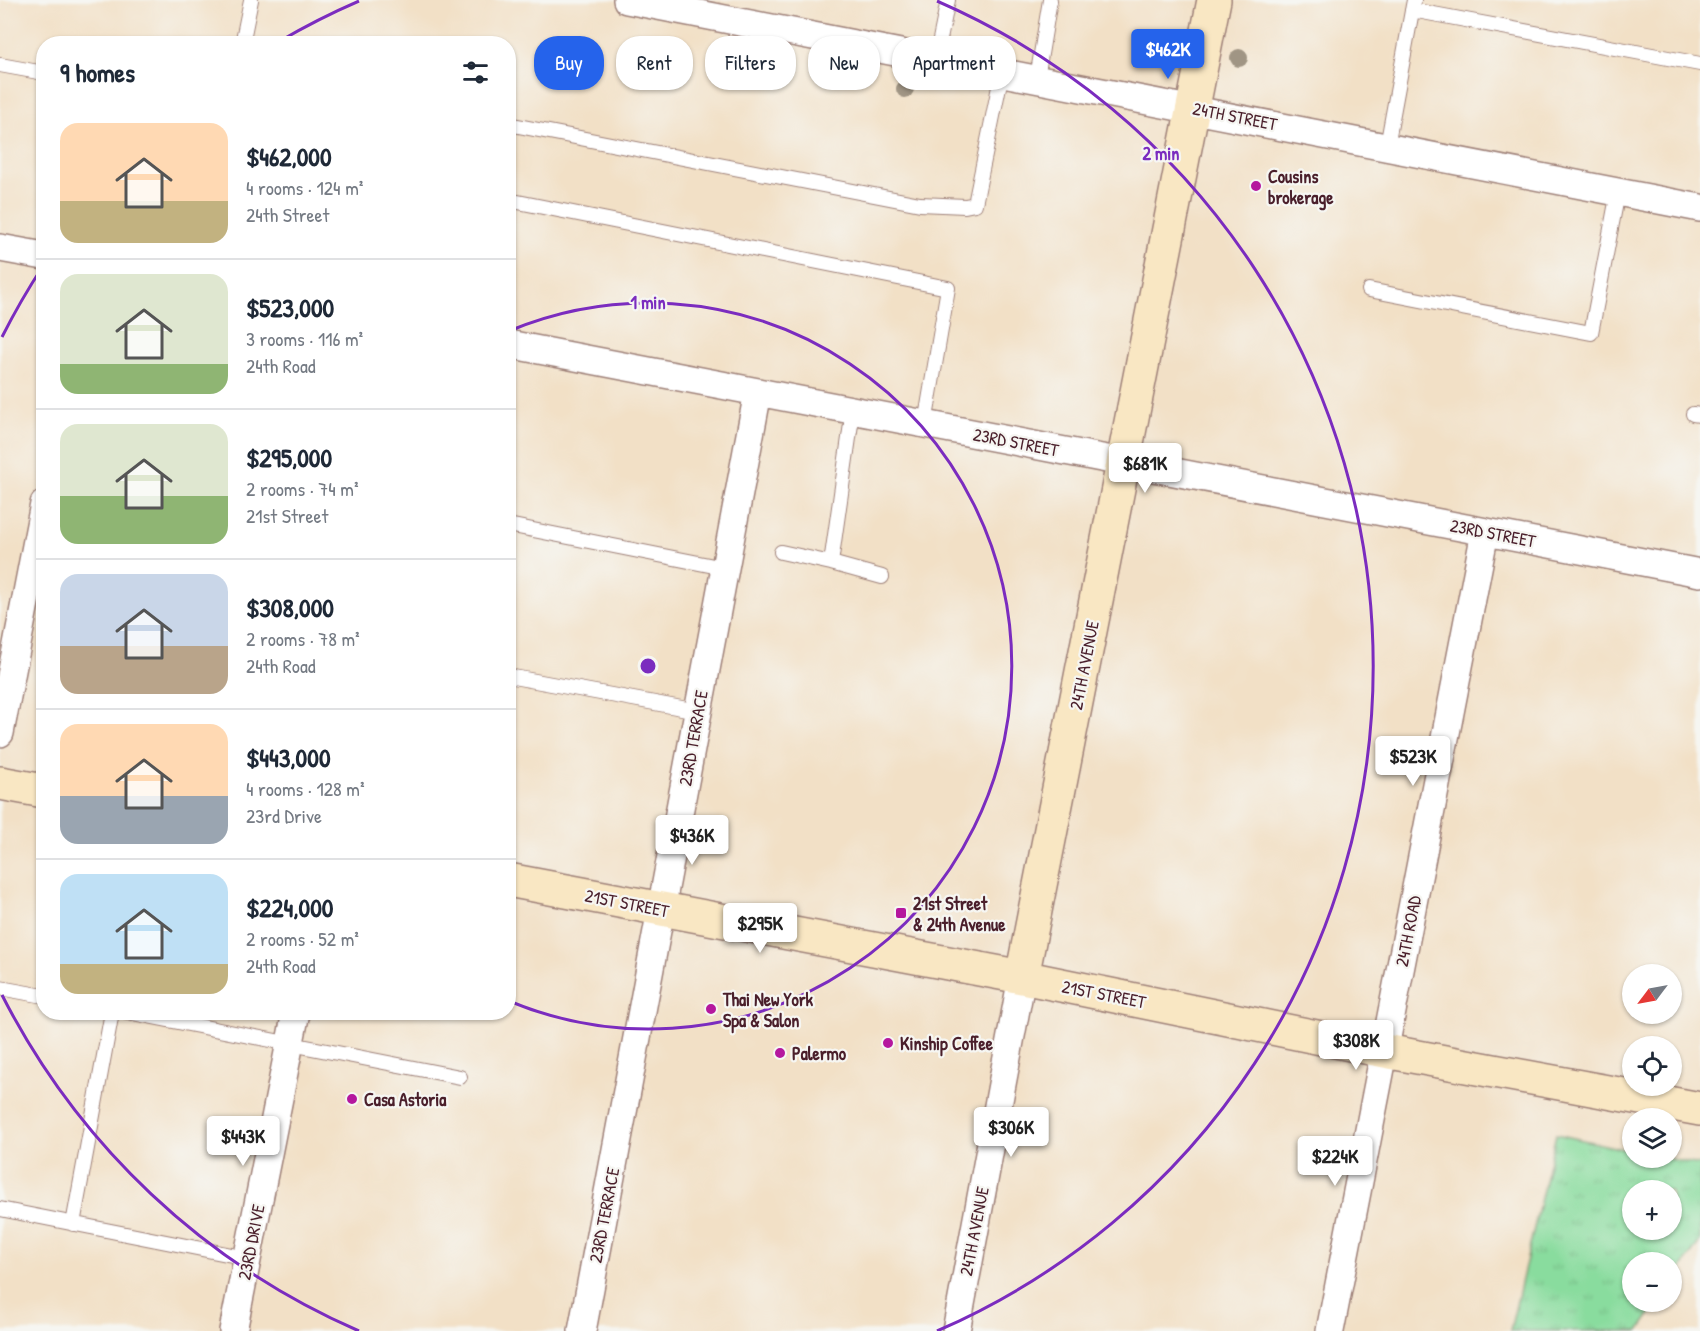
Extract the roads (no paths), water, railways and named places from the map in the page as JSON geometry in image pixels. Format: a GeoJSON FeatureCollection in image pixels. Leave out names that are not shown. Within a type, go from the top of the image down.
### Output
{"type":"FeatureCollection","features":[{"type":"Feature","properties":{"kind":"street","name":"24TH STREET"},"geometry":{"type":"LineString","coordinates":[[627,0],[892,51]]}},
{"type":"Feature","properties":{"kind":"street","name":"24TH AVENUE"},"geometry":{"type":"LineString","coordinates":[[956,1331],[1022,977],[1214,0]]}},
{"type":"Feature","properties":{"kind":"street","name":"24TH STREET"},"geometry":{"type":"LineString","coordinates":[[1016,74],[1700,208]]}},
{"type":"Feature","properties":{"kind":"street"},"geometry":{"type":"LineString","coordinates":[[0,248],[36,255]]}},
{"type":"Feature","properties":{"kind":"street","name":"23RD STREET"},"geometry":{"type":"LineString","coordinates":[[516,346],[1700,573]]}},
{"type":"Feature","properties":{"kind":"street","name":"23RD TERRACE"},"geometry":{"type":"LineString","coordinates":[[582,1331],[758,392]]}},
{"type":"Feature","properties":{"kind":"street","name":"24TH ROAD"},"geometry":{"type":"LineString","coordinates":[[1330,1331],[1485,532]]}},
{"type":"Feature","properties":{"kind":"street"},"geometry":{"type":"LineString","coordinates":[[0,733],[36,584]]}},
{"type":"Feature","properties":{"kind":"street"},"geometry":{"type":"LineString","coordinates":[[0,783],[36,790]]}},
{"type":"Feature","properties":{"kind":"street","name":"21ST STREET"},"geometry":{"type":"LineString","coordinates":[[516,882],[1022,977],[1385,1051],[1700,1109]]}},
{"type":"Feature","properties":{"kind":"street","name":"23RD DRIVE"},"geometry":{"type":"LineString","coordinates":[[233,1331],[294,1020]]}},
{"type":"Feature","properties":{"kind":"lane"},"geometry":{"type":"LineString","coordinates":[[244,36],[251,0]]}},
{"type":"Feature","properties":{"kind":"lane"},"geometry":{"type":"LineString","coordinates":[[941,36],[948,0]]}},
{"type":"Feature","properties":{"kind":"lane"},"geometry":{"type":"LineString","coordinates":[[1037,78],[1050,0]]}},
{"type":"Feature","properties":{"kind":"lane"},"geometry":{"type":"LineString","coordinates":[[1387,146],[1413,5],[1700,64]]}},
{"type":"Feature","properties":{"kind":"lane"},"geometry":{"type":"LineString","coordinates":[[0,65],[36,72]]}},
{"type":"Feature","properties":{"kind":"lane"},"geometry":{"type":"LineString","coordinates":[[516,126],[920,204],[965,206],[975,204],[998,90]]}},
{"type":"Feature","properties":{"kind":"lane"},"geometry":{"type":"LineString","coordinates":[[1369,290],[1591,333],[1617,192]]}},
{"type":"Feature","properties":{"kind":"lane"},"geometry":{"type":"LineString","coordinates":[[516,202],[948,288],[925,424]]}},
{"type":"Feature","properties":{"kind":"lane"},"geometry":{"type":"LineString","coordinates":[[831,563],[854,410]]}},
{"type":"Feature","properties":{"kind":"lane"},"geometry":{"type":"LineString","coordinates":[[516,527],[724,568]]}},
{"type":"Feature","properties":{"kind":"lane"},"geometry":{"type":"LineString","coordinates":[[781,552],[882,577]]}},
{"type":"Feature","properties":{"kind":"lane"},"geometry":{"type":"LineString","coordinates":[[516,677],[698,711]]}},
{"type":"Feature","properties":{"kind":"lane"},"geometry":{"type":"LineString","coordinates":[[0,988],[36,995]]}},
{"type":"Feature","properties":{"kind":"lane"},"geometry":{"type":"LineString","coordinates":[[73,1224],[111,1020]]}},
{"type":"Feature","properties":{"kind":"lane"},"geometry":{"type":"LineString","coordinates":[[168,1020],[460,1077]]}},
{"type":"Feature","properties":{"kind":"lane"},"geometry":{"type":"LineString","coordinates":[[0,1209],[248,1258]]}},
{"type":"Feature","properties":{"kind":"place","name":"Cousins brokerage"},"geometry":{"type":"Point","coordinates":[1256,186]}},
{"type":"Feature","properties":{"kind":"place","name":"21st Street & 24th Avenue"},"geometry":{"type":"Point","coordinates":[901,913]}},
{"type":"Feature","properties":{"kind":"place","name":"Thai New York Spa & Salon"},"geometry":{"type":"Point","coordinates":[711,1009]}},
{"type":"Feature","properties":{"kind":"place","name":"Kinship Coffee"},"geometry":{"type":"Point","coordinates":[888,1043]}},
{"type":"Feature","properties":{"kind":"place","name":"Palermo"},"geometry":{"type":"Point","coordinates":[780,1053]}},
{"type":"Feature","properties":{"kind":"place","name":"Casa Astoria"},"geometry":{"type":"Point","coordinates":[352,1099]}}]}
